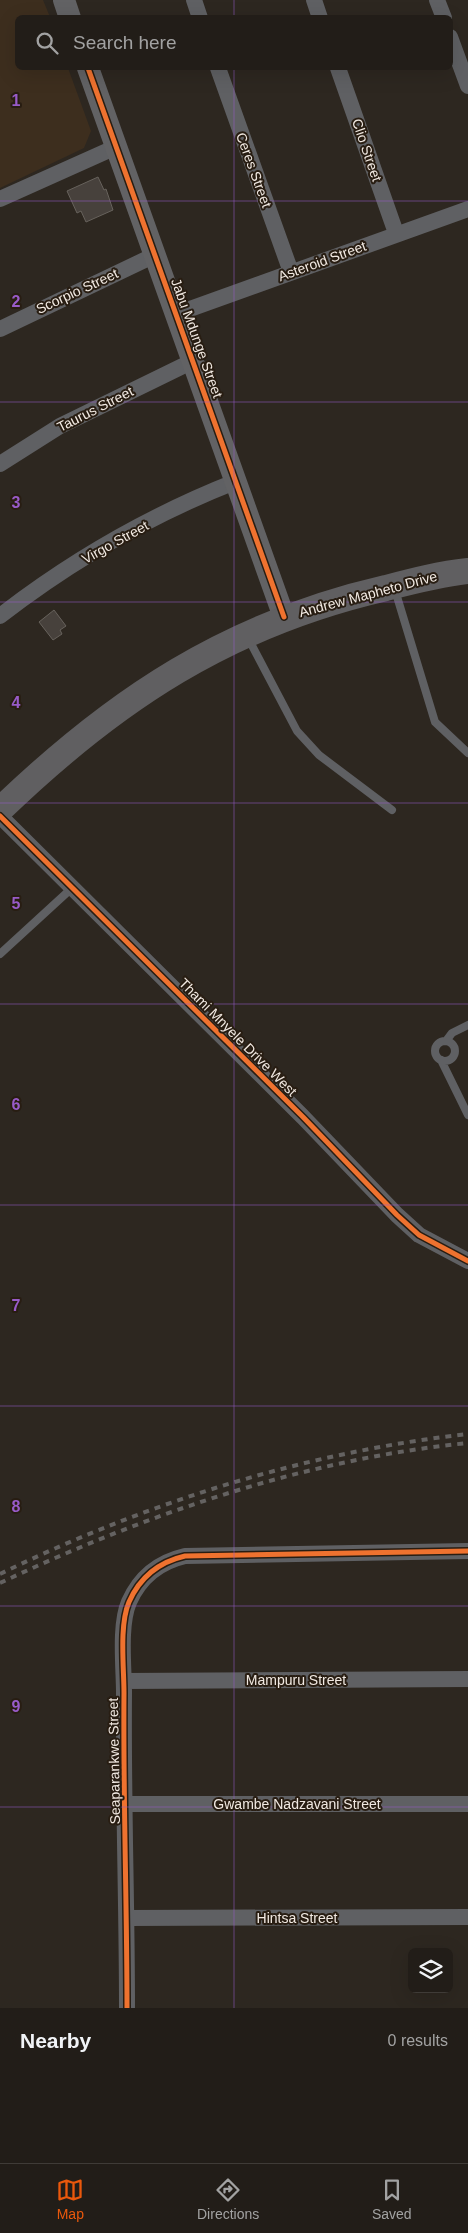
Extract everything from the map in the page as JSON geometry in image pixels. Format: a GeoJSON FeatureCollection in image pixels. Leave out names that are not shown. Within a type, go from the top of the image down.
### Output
{"type":"FeatureCollection","features":[{"type":"Feature","properties":{"kind":"main road","name":"Andrew Mapheto Drive"},"geometry":{"type":"LineString","coordinates":[[0,810],[37,774],[111,713],[174,672],[245,634],[284,617],[359,594],[448,573],[468,571]]}},
{"type":"Feature","properties":{"kind":"street"},"geometry":{"type":"LineString","coordinates":[[64,0],[69,15]]}},
{"type":"Feature","properties":{"kind":"street"},"geometry":{"type":"LineString","coordinates":[[194,0],[199,15]]}},
{"type":"Feature","properties":{"kind":"street"},"geometry":{"type":"LineString","coordinates":[[314,0],[319,15]]}},
{"type":"Feature","properties":{"kind":"street"},"geometry":{"type":"LineString","coordinates":[[437,0],[443,15]]}},
{"type":"Feature","properties":{"kind":"street"},"geometry":{"type":"LineString","coordinates":[[453,45],[468,86]]}},
{"type":"Feature","properties":{"kind":"street","name":"Jabu Mdunge Street"},"geometry":{"type":"LineString","coordinates":[[89,70],[284,617]]}},
{"type":"Feature","properties":{"kind":"street","name":"Ceres Street"},"geometry":{"type":"LineString","coordinates":[[219,70],[290,272]]}},
{"type":"Feature","properties":{"kind":"street","name":"Clio Street"},"geometry":{"type":"LineString","coordinates":[[339,70],[396,233]]}},
{"type":"Feature","properties":{"kind":"street"},"geometry":{"type":"LineString","coordinates":[[0,199],[116,148]]}},
{"type":"Feature","properties":{"kind":"street","name":"Asteroid Street"},"geometry":{"type":"LineString","coordinates":[[176,314],[396,233],[468,209]]}},
{"type":"Feature","properties":{"kind":"street","name":"Scorpio Street"},"geometry":{"type":"LineString","coordinates":[[0,328],[155,255]]}},
{"type":"Feature","properties":{"kind":"street","name":"Taurus Street"},"geometry":{"type":"LineString","coordinates":[[0,464],[60,426],[193,361]]}},
{"type":"Feature","properties":{"kind":"street","name":"Virgo Street"},"geometry":{"type":"LineString","coordinates":[[0,616],[45,583],[119,538],[237,481]]}},
{"type":"Feature","properties":{"kind":"street","name":"Thami Mnyele Drive West"},"geometry":{"type":"LineString","coordinates":[[0,816],[419,1235],[468,1261]]}},
{"type":"Feature","properties":{"kind":"street","name":"Seaparankwe Street"},"geometry":{"type":"LineString","coordinates":[[127,2008],[125,1624],[128,1604],[140,1583],[157,1566],[185,1556],[468,1551]]}},
{"type":"Feature","properties":{"kind":"street","name":"Mampuru Street"},"geometry":{"type":"LineString","coordinates":[[124,1681],[468,1679]]}},
{"type":"Feature","properties":{"kind":"street","name":"Gwambe Nadzavani Street"},"geometry":{"type":"LineString","coordinates":[[126,1804],[468,1804]]}},
{"type":"Feature","properties":{"kind":"street","name":"Hintsa Street"},"geometry":{"type":"LineString","coordinates":[[126,1918],[468,1917]]}},
{"type":"Feature","properties":{"kind":"lane"},"geometry":{"type":"LineString","coordinates":[[394,586],[417,670],[435,722],[468,753]]}},
{"type":"Feature","properties":{"kind":"lane"},"geometry":{"type":"LineString","coordinates":[[245,634],[297,731],[319,755],[392,810]]}},
{"type":"Feature","properties":{"kind":"lane"},"geometry":{"type":"LineString","coordinates":[[0,954],[72,888]]}},
{"type":"Feature","properties":{"kind":"lane"},"geometry":{"type":"LineString","coordinates":[[468,1025],[452,1033],[446,1041],[438,1044],[435,1048],[435,1053],[441,1060],[468,1114]]}},
{"type":"Feature","properties":{"kind":"lane"},"geometry":{"type":"LineString","coordinates":[[441,1060],[450,1059],[455,1051],[451,1043],[446,1041]]}},
{"type":"Feature","properties":{"kind":"shaded area"},"geometry":{"type":"Polygon","coordinates":[[[0,0],[43,0],[49,15],[15,15],[15,70],[69,70],[91,131],[84,148],[0,188],[0,0]]]}},
{"type":"Feature","properties":{"kind":"building"},"geometry":{"type":"Polygon","coordinates":[[[98,177],[104,190],[106,189],[113,210],[86,222],[81,211],[77,213],[67,191],[98,177]]]}},
{"type":"Feature","properties":{"kind":"building"},"geometry":{"type":"Polygon","coordinates":[[[54,610],[66,626],[60,630],[62,634],[53,640],[39,622],[54,610]]]}},
{"type":"Feature","properties":{"kind":"railway"},"geometry":{"type":"LineString","coordinates":[[0,1574],[55,1548],[112,1525],[228,1484],[287,1467],[347,1453],[407,1442],[468,1434]]}},
{"type":"Feature","properties":{"kind":"railway"},"geometry":{"type":"LineString","coordinates":[[0,1583],[112,1534],[228,1493],[287,1476],[347,1462],[407,1451],[468,1443]]}},
{"type":"Feature","properties":{"kind":"cycle path"},"geometry":{"type":"LineString","coordinates":[[89,70],[284,617]]}},
{"type":"Feature","properties":{"kind":"cycle path"},"geometry":{"type":"LineString","coordinates":[[0,816],[303,1117],[397,1215],[419,1235],[468,1261]]}},
{"type":"Feature","properties":{"kind":"cycle path"},"geometry":{"type":"LineString","coordinates":[[127,2008],[123,1634],[126,1611],[133,1593],[151,1572],[167,1562],[185,1556],[468,1551]]}}]}
